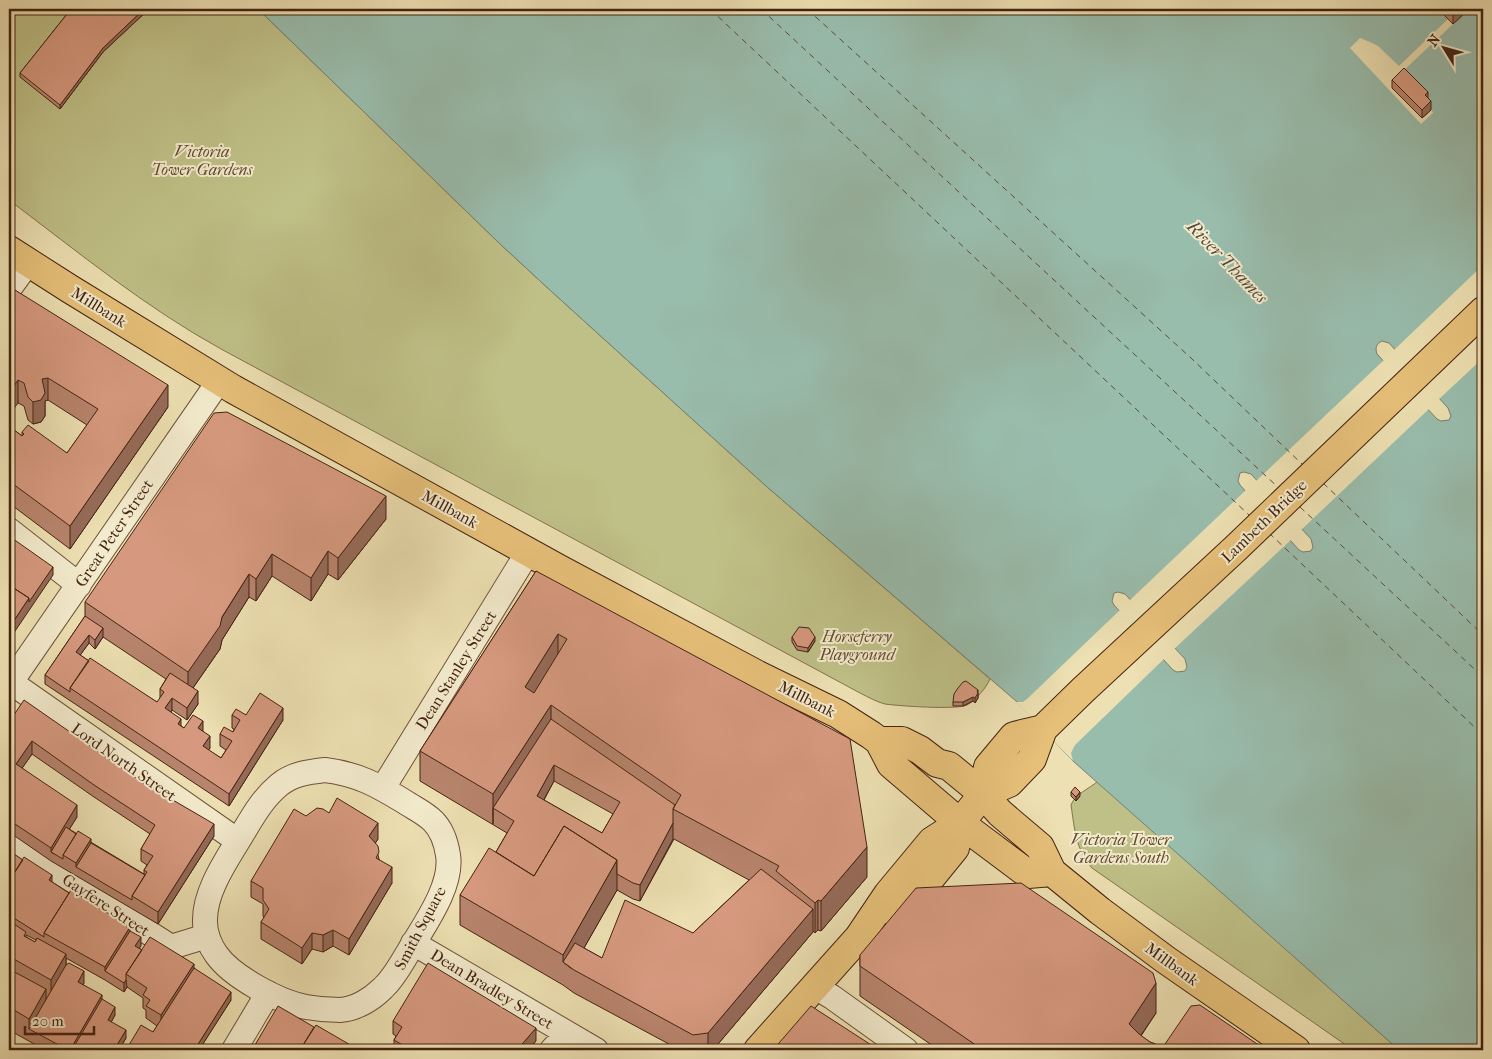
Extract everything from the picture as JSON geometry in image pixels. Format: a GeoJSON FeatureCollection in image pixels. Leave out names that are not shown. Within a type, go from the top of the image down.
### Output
{"type":"FeatureCollection","features":[{"type":"Feature","properties":{"kind":"main road","name":"Millbank"},"geometry":{"type":"LineString","coordinates":[[19,256],[219,381],[528,552],[758,675],[838,714],[879,741],[891,764],[960,823],[1028,874],[1052,872]]}},
{"type":"Feature","properties":{"kind":"main road","name":"Lambeth Bridge"},"geometry":{"type":"LineString","coordinates":[[983,794],[1007,786],[1032,759],[1043,729],[1237,547],[1483,311]]}},
{"type":"Feature","properties":{"kind":"main road","name":"Millbank"},"geometry":{"type":"LineString","coordinates":[[879,741],[902,741],[912,745],[937,763],[950,766],[1040,847],[1052,872],[1100,911],[1166,960],[1296,1050]]}},
{"type":"Feature","properties":{"kind":"main road"},"geometry":{"type":"LineString","coordinates":[[758,1050],[859,937],[888,894],[932,841],[960,823],[983,794]]}},
{"type":"Feature","properties":{"kind":"street"},"geometry":{"type":"LineString","coordinates":[[9,289],[19,256]]}},
{"type":"Feature","properties":{"kind":"street","name":"Great Peter Street"},"geometry":{"type":"LineString","coordinates":[[9,683],[79,585],[219,381]]}},
{"type":"Feature","properties":{"kind":"street"},"geometry":{"type":"LineString","coordinates":[[9,530],[79,585]]}},
{"type":"Feature","properties":{"kind":"street","name":"Dean Stanley Street"},"geometry":{"type":"LineString","coordinates":[[383,788],[528,552]]}},
{"type":"Feature","properties":{"kind":"street","name":"Lord North Street"},"geometry":{"type":"LineString","coordinates":[[9,683],[238,841]]}},
{"type":"Feature","properties":{"kind":"street","name":"Smith Square"},"geometry":{"type":"LineString","coordinates":[[325,770],[341,772],[361,778],[383,788],[433,821],[446,842],[449,857],[448,871],[432,911],[414,943],[383,989],[370,999],[342,1010],[306,1007],[285,1001],[243,978],[226,965],[215,953],[207,936],[205,922],[211,892],[218,874],[238,841],[262,802],[280,784],[306,772],[325,770]]}},
{"type":"Feature","properties":{"kind":"street","name":"Gayfere Street"},"geometry":{"type":"LineString","coordinates":[[9,843],[170,947],[207,936]]}},
{"type":"Feature","properties":{"kind":"street","name":"Dean Bradley Street"},"geometry":{"type":"LineString","coordinates":[[414,943],[559,1042],[596,1050]]}},
{"type":"Feature","properties":{"kind":"street"},"geometry":{"type":"LineString","coordinates":[[815,987],[906,1050]]}},
{"type":"Feature","properties":{"kind":"street"},"geometry":{"type":"LineString","coordinates":[[234,1050],[268,993]]}},
{"type":"Feature","properties":{"kind":"green space","name":"Victoria Tower Gardens"},"geometry":{"type":"Polygon","coordinates":[[[9,9],[258,9],[551,291],[766,486],[990,679],[986,686],[974,700],[967,705],[961,706],[902,706],[885,704],[872,699],[221,349],[139,297],[9,200],[9,9]]]}},
{"type":"Feature","properties":{"kind":"green space","name":"Victoria Tower Gardens South"},"geometry":{"type":"Polygon","coordinates":[[[1098,781],[1399,1050],[1353,1050],[1092,868],[1079,846],[1071,805],[1079,795],[1098,781]]]}},
{"type":"Feature","properties":{"kind":"water","name":"River Thames"},"geometry":{"type":"Polygon","coordinates":[[[258,9],[1483,9],[1483,1050],[1399,1050],[1073,761],[1016,701],[766,486],[499,243],[258,9]],[[1382,341],[1376,346],[1377,354],[1437,419],[1441,421],[1449,420],[1451,416],[1448,408],[1389,343],[1382,341]],[[1240,473],[1238,481],[1240,485],[1299,550],[1303,552],[1311,551],[1313,547],[1311,539],[1251,474],[1240,473]],[[1114,593],[1112,601],[1114,605],[1173,670],[1177,672],[1185,671],[1187,667],[1185,659],[1125,594],[1114,593]]]}},
{"type":"Feature","properties":{"kind":"pier"},"geometry":{"type":"Polygon","coordinates":[[[1442,9],[1469,9],[1403,71],[1430,105],[1433,113],[1421,124],[1350,48],[1360,38],[1378,46],[1399,66],[1448,19],[1442,9]]]}},
{"type":"Feature","properties":{"kind":"pier"},"geometry":{"type":"Polygon","coordinates":[[[1483,265],[1483,358],[1438,400],[1393,351],[1483,265]]]}},
{"type":"Feature","properties":{"kind":"pier"},"geometry":{"type":"Polygon","coordinates":[[[1385,359],[1430,408],[1300,531],[1255,482],[1385,359]]]}},
{"type":"Feature","properties":{"kind":"pier"},"geometry":{"type":"Polygon","coordinates":[[[1247,489],[1292,539],[1173,650],[1129,601],[1247,489]]]}},
{"type":"Feature","properties":{"kind":"pier"},"geometry":{"type":"Polygon","coordinates":[[[1121,609],[1165,658],[1075,745],[1071,753],[1073,761],[1016,702],[1023,702],[1027,699],[1121,609]]]}},
{"type":"Feature","properties":{"kind":"building"},"geometry":{"type":"Polygon","coordinates":[[[71,9],[144,9],[103,48],[60,105],[20,73],[71,9]]]}},
{"type":"Feature","properties":{"kind":"building"},"geometry":{"type":"Polygon","coordinates":[[[1404,68],[1428,92],[1425,95],[1431,101],[1422,110],[1392,80],[1404,68]]]}},
{"type":"Feature","properties":{"kind":"building"},"geometry":{"type":"Polygon","coordinates":[[[15,290],[168,385],[70,526],[9,481],[9,426],[22,436],[24,434],[22,432],[28,425],[67,453],[98,409],[48,378],[42,379],[45,393],[41,400],[33,402],[28,397],[24,383],[18,380],[9,393],[9,299],[15,290]]]}},
{"type":"Feature","properties":{"kind":"building"},"geometry":{"type":"Polygon","coordinates":[[[227,412],[386,496],[338,558],[328,551],[311,578],[272,554],[256,579],[249,574],[222,617],[220,626],[188,672],[85,602],[214,413],[227,412]]]}},
{"type":"Feature","properties":{"kind":"building"},"geometry":{"type":"Polygon","coordinates":[[[9,536],[53,567],[29,602],[29,598],[9,585],[9,536]]]}},
{"type":"Feature","properties":{"kind":"building"},"geometry":{"type":"Polygon","coordinates":[[[536,571],[850,739],[867,847],[821,901],[818,900],[815,903],[776,871],[779,866],[673,809],[681,795],[551,705],[493,794],[420,751],[536,571]],[[558,634],[525,687],[534,693],[567,639],[558,634]]]}},
{"type":"Feature","properties":{"kind":"building"},"geometry":{"type":"Polygon","coordinates":[[[9,585],[29,598],[9,628],[9,585]]]}},
{"type":"Feature","properties":{"kind":"building"},"geometry":{"type":"Polygon","coordinates":[[[85,616],[103,628],[95,640],[89,635],[76,652],[89,661],[70,688],[70,692],[45,675],[85,616]]]}},
{"type":"Feature","properties":{"kind":"building"},"geometry":{"type":"Polygon","coordinates":[[[799,627],[809,628],[815,637],[808,648],[797,646],[792,637],[799,627]]]}},
{"type":"Feature","properties":{"kind":"building"},"geometry":{"type":"Polygon","coordinates":[[[90,658],[157,702],[164,692],[160,689],[170,673],[198,691],[187,708],[172,698],[165,708],[181,719],[178,724],[184,728],[193,715],[203,721],[198,728],[210,736],[203,746],[221,758],[232,741],[220,734],[224,727],[233,732],[240,720],[232,715],[236,709],[246,715],[260,693],[283,708],[229,794],[70,688],[90,658]]]}},
{"type":"Feature","properties":{"kind":"building"},"geometry":{"type":"Polygon","coordinates":[[[966,681],[978,690],[975,698],[973,697],[963,702],[953,702],[954,694],[963,682],[966,681]]]}},
{"type":"Feature","properties":{"kind":"building"},"geometry":{"type":"Polygon","coordinates":[[[24,700],[142,782],[214,824],[158,912],[132,896],[147,872],[144,870],[153,856],[141,849],[155,825],[32,741],[16,764],[77,805],[51,848],[9,820],[9,722],[24,700]]]}},
{"type":"Feature","properties":{"kind":"building"},"geometry":{"type":"Polygon","coordinates":[[[551,719],[675,805],[673,809],[673,823],[640,885],[617,874],[617,860],[564,826],[534,876],[496,852],[514,821],[493,808],[551,719]],[[554,765],[537,796],[602,833],[620,802],[554,765]]]}},
{"type":"Feature","properties":{"kind":"building"},"geometry":{"type":"Polygon","coordinates":[[[1075,787],[1080,792],[1076,797],[1071,792],[1075,787]]]}},
{"type":"Feature","properties":{"kind":"building"},"geometry":{"type":"Polygon","coordinates":[[[337,798],[378,823],[369,836],[378,846],[379,852],[376,858],[392,867],[349,939],[333,930],[323,935],[312,933],[302,948],[261,922],[269,909],[263,900],[263,888],[251,881],[294,809],[306,816],[317,808],[329,813],[337,798]]]}},
{"type":"Feature","properties":{"kind":"building"},"geometry":{"type":"Polygon","coordinates":[[[564,826],[617,860],[563,955],[460,895],[489,848],[534,876],[564,826]]]}},
{"type":"Feature","properties":{"kind":"building"},"geometry":{"type":"Polygon","coordinates":[[[66,827],[76,834],[63,855],[63,859],[51,852],[66,827]]]}},
{"type":"Feature","properties":{"kind":"building"},"geometry":{"type":"Polygon","coordinates":[[[78,831],[91,839],[76,863],[63,855],[78,831]]]}},
{"type":"Feature","properties":{"kind":"building"},"geometry":{"type":"Polygon","coordinates":[[[91,843],[145,875],[132,896],[132,900],[76,867],[91,843]]]}},
{"type":"Feature","properties":{"kind":"building"},"geometry":{"type":"Polygon","coordinates":[[[11,852],[23,860],[9,881],[9,855],[11,852]]]}},
{"type":"Feature","properties":{"kind":"building"},"geometry":{"type":"Polygon","coordinates":[[[24,857],[52,875],[49,880],[69,893],[44,933],[44,937],[9,915],[9,881],[24,857]]]}},
{"type":"Feature","properties":{"kind":"building"},"geometry":{"type":"Polygon","coordinates":[[[761,869],[813,909],[708,1033],[693,1035],[574,970],[563,962],[575,943],[602,958],[625,900],[693,933],[761,869]]]}},
{"type":"Feature","properties":{"kind":"building"},"geometry":{"type":"Polygon","coordinates":[[[1021,883],[1153,973],[1156,983],[1129,1024],[1150,1042],[1163,1047],[1191,1006],[1200,1005],[1266,1050],[983,1050],[860,966],[860,955],[916,888],[1021,883]]]}},
{"type":"Feature","properties":{"kind":"building"},"geometry":{"type":"Polygon","coordinates":[[[71,890],[130,927],[105,967],[44,933],[71,890]]]}},
{"type":"Feature","properties":{"kind":"building"},"geometry":{"type":"Polygon","coordinates":[[[11,922],[26,932],[24,936],[35,942],[37,938],[66,954],[51,980],[12,958],[9,963],[9,925],[11,922]]]}},
{"type":"Feature","properties":{"kind":"building"},"geometry":{"type":"Polygon","coordinates":[[[130,931],[141,937],[135,946],[142,950],[126,974],[124,983],[105,971],[130,931]]]}},
{"type":"Feature","properties":{"kind":"building"},"geometry":{"type":"Polygon","coordinates":[[[150,937],[194,964],[161,1015],[146,1006],[150,1000],[143,995],[147,988],[126,974],[150,937]]]}},
{"type":"Feature","properties":{"kind":"building"},"geometry":{"type":"Polygon","coordinates":[[[69,963],[84,971],[78,982],[102,995],[70,1050],[68,1050],[29,1029],[66,965],[69,963]]]}},
{"type":"Feature","properties":{"kind":"building"},"geometry":{"type":"Polygon","coordinates":[[[428,963],[536,1028],[517,1050],[411,1050],[394,1040],[402,1027],[393,1021],[428,963]]]}},
{"type":"Feature","properties":{"kind":"building"},"geometry":{"type":"Polygon","coordinates":[[[194,968],[231,992],[195,1049],[187,1044],[183,1050],[126,1050],[141,1025],[153,1032],[194,968]]]}},
{"type":"Feature","properties":{"kind":"building"},"geometry":{"type":"Polygon","coordinates":[[[9,969],[46,989],[29,1019],[9,1007],[9,969]]]}},
{"type":"Feature","properties":{"kind":"building"},"geometry":{"type":"Polygon","coordinates":[[[102,999],[115,1007],[108,1020],[126,1030],[114,1050],[72,1050],[102,999]]]}},
{"type":"Feature","properties":{"kind":"building"},"geometry":{"type":"Polygon","coordinates":[[[278,1006],[314,1027],[300,1050],[252,1050],[278,1006]]]}},
{"type":"Feature","properties":{"kind":"building"},"geometry":{"type":"Polygon","coordinates":[[[811,1006],[879,1050],[773,1050],[811,1006]]]}},
{"type":"Feature","properties":{"kind":"building"},"geometry":{"type":"Polygon","coordinates":[[[316,1025],[359,1050],[300,1050],[316,1025]]]}},
{"type":"Feature","properties":{"kind":"ferry route"},"geometry":{"type":"LineString","coordinates":[[710,9],[1249,515]]}},
{"type":"Feature","properties":{"kind":"ferry route"},"geometry":{"type":"LineString","coordinates":[[761,9],[1280,489]]}},
{"type":"Feature","properties":{"kind":"ferry route"},"geometry":{"type":"LineString","coordinates":[[807,9],[1191,358],[1303,465]]}},
{"type":"Feature","properties":{"kind":"ferry route"},"geometry":{"type":"LineString","coordinates":[[1323,483],[1483,635]]}},
{"type":"Feature","properties":{"kind":"ferry route"},"geometry":{"type":"LineString","coordinates":[[1300,507],[1483,677]]}},
{"type":"Feature","properties":{"kind":"ferry route"},"geometry":{"type":"LineString","coordinates":[[1269,533],[1483,735]]}},
{"type":"Feature","properties":{"kind":"park label","name":"Horseferry Playground"},"geometry":{"type":"Point","coordinates":[857,645]}}]}
